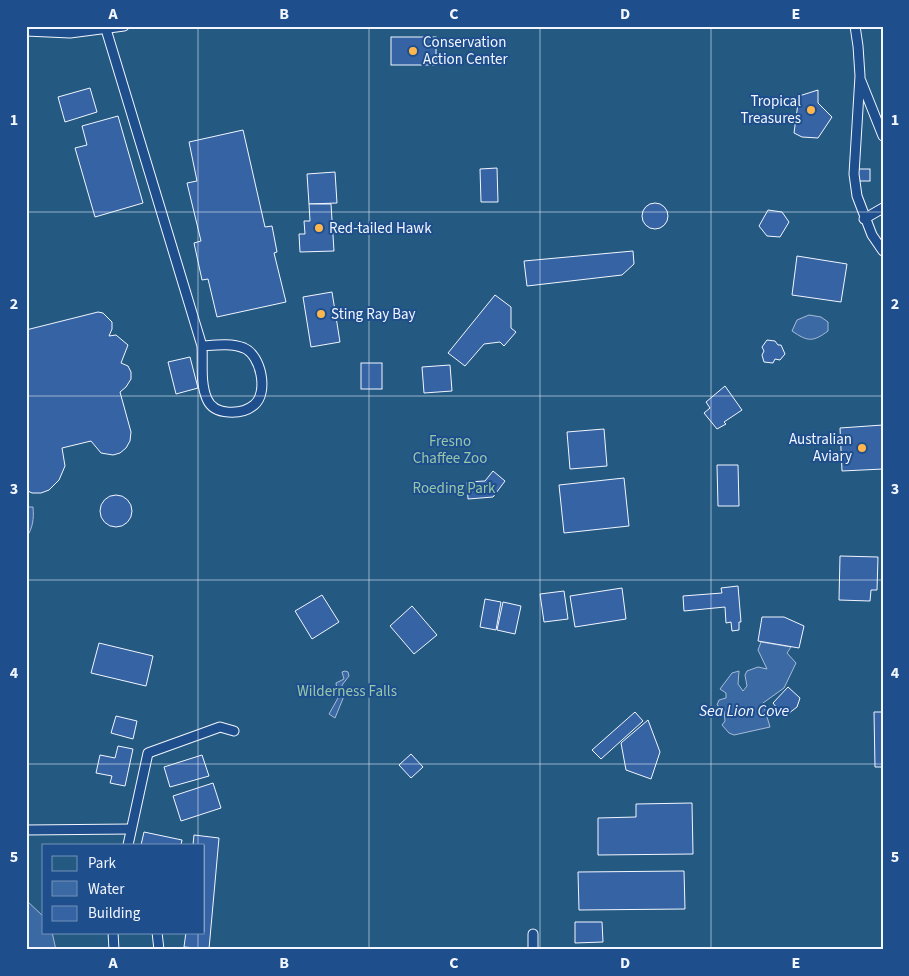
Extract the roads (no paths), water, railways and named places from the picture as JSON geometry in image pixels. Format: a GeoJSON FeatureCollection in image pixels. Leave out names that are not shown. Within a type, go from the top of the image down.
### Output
{"type":"FeatureCollection","features":[{"type":"Feature","properties":{"kind":"lane"},"geometry":{"type":"LineString","coordinates":[[26,31],[70,33],[124,26]]}},
{"type":"Feature","properties":{"kind":"lane"},"geometry":{"type":"LineString","coordinates":[[855,26],[860,76],[854,174],[857,196],[864,219],[882,250]]}},
{"type":"Feature","properties":{"kind":"lane"},"geometry":{"type":"LineString","coordinates":[[105,28],[202,346],[203,382],[207,400],[211,406],[220,411],[231,412],[244,410],[255,404],[260,396],[262,383],[260,369],[255,357],[246,349],[236,345],[202,346]]}},
{"type":"Feature","properties":{"kind":"lane"},"geometry":{"type":"LineString","coordinates":[[860,76],[883,136]]}},
{"type":"Feature","properties":{"kind":"lane"},"geometry":{"type":"LineString","coordinates":[[864,219],[883,208]]}},
{"type":"Feature","properties":{"kind":"lane"},"geometry":{"type":"LineString","coordinates":[[128,844],[148,753],[220,727],[234,731]]}},
{"type":"Feature","properties":{"kind":"lane"},"geometry":{"type":"LineString","coordinates":[[26,830],[131,829]]}},
{"type":"Feature","properties":{"kind":"lane"},"geometry":{"type":"LineString","coordinates":[[113,934],[114,950]]}},
{"type":"Feature","properties":{"kind":"lane"},"geometry":{"type":"LineString","coordinates":[[157,934],[159,950]]}},
{"type":"Feature","properties":{"kind":"lane"},"geometry":{"type":"LineString","coordinates":[[533,934],[533,950]]}},
{"type":"Feature","properties":{"kind":"water"},"geometry":{"type":"Polygon","coordinates":[[[809,315],[821,317],[828,322],[828,331],[814,339],[806,339],[792,331],[797,320],[809,315]]]}},
{"type":"Feature","properties":{"kind":"water"},"geometry":{"type":"Polygon","coordinates":[[[26,507],[33,507],[33,516],[32,527],[26,538],[26,507]]]}},
{"type":"Feature","properties":{"kind":"water","name":"Sea Lion Cove"},"geometry":{"type":"Polygon","coordinates":[[[761,642],[791,647],[787,653],[796,663],[784,688],[763,703],[770,727],[734,735],[729,733],[722,725],[725,721],[724,711],[717,705],[719,700],[726,698],[726,693],[720,689],[732,673],[739,671],[738,684],[743,691],[747,686],[745,675],[747,671],[758,667],[767,669],[758,650],[761,642]]]}},
{"type":"Feature","properties":{"kind":"water"},"geometry":{"type":"Polygon","coordinates":[[[342,672],[348,672],[349,676],[342,685],[344,696],[335,718],[329,714],[338,698],[336,683],[344,679],[342,672]]]}},
{"type":"Feature","properties":{"kind":"water"},"geometry":{"type":"Polygon","coordinates":[[[26,900],[42,915],[42,934],[52,934],[56,950],[26,950],[26,900]]]}},
{"type":"Feature","properties":{"kind":"place","name":"Conservation Action Center"},"geometry":{"type":"Point","coordinates":[413,51]}},
{"type":"Feature","properties":{"kind":"place","name":"Tropical Treasures"},"geometry":{"type":"Point","coordinates":[811,110]}},
{"type":"Feature","properties":{"kind":"place","name":"Red-tailed Hawk"},"geometry":{"type":"Point","coordinates":[319,228]}},
{"type":"Feature","properties":{"kind":"place","name":"Sting Ray Bay"},"geometry":{"type":"Point","coordinates":[321,314]}},
{"type":"Feature","properties":{"kind":"place","name":"Australian Aviary"},"geometry":{"type":"Point","coordinates":[862,448]}},
{"type":"Feature","properties":{"kind":"park label","name":"Fresno Chaffee Zoo"},"geometry":{"type":"Point","coordinates":[450,450]}},
{"type":"Feature","properties":{"kind":"park label","name":"Roeding Park"},"geometry":{"type":"Point","coordinates":[454,488]}},
{"type":"Feature","properties":{"kind":"park label","name":"Wilderness Falls"},"geometry":{"type":"Point","coordinates":[347,691]}}]}
